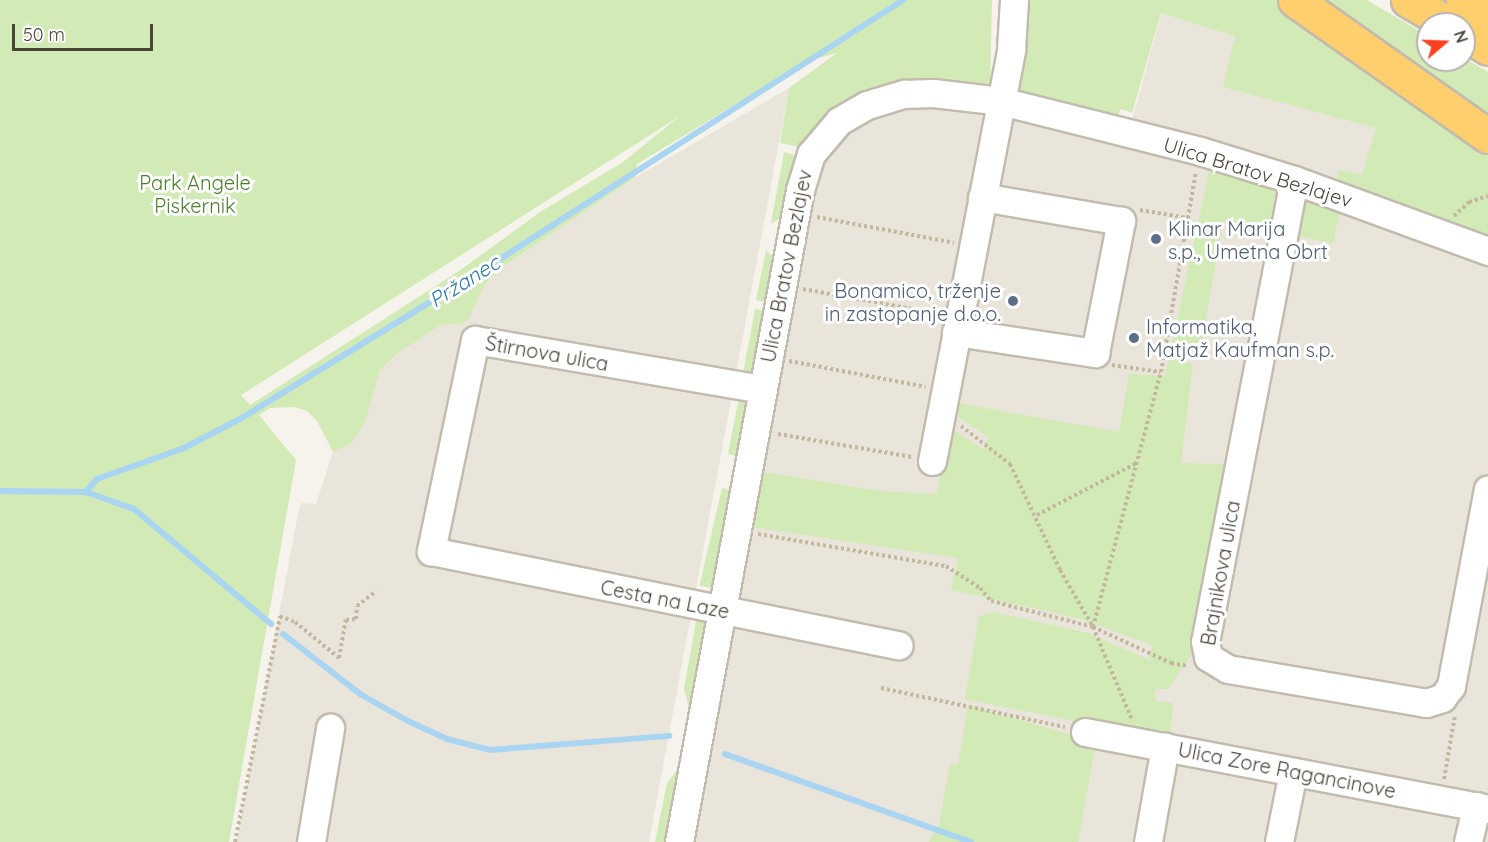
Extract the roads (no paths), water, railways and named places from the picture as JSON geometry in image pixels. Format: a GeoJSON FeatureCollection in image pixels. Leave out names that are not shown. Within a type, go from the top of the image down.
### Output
{"type":"FeatureCollection","features":[{"type":"Feature","properties":{"kind":"highway"},"geometry":{"type":"LineString","coordinates":[[1295,0],[1488,136]]}},
{"type":"Feature","properties":{"kind":"highway"},"geometry":{"type":"LineString","coordinates":[[1408,0],[1428,12]]}},
{"type":"Feature","properties":{"kind":"highway"},"geometry":{"type":"LineString","coordinates":[[1464,0],[1488,15]]}},
{"type":"Feature","properties":{"kind":"street"},"geometry":{"type":"LineString","coordinates":[[932,461],[1011,49],[1014,0]]}},
{"type":"Feature","properties":{"kind":"street","name":"Ulica Bratov Bezlajev"},"geometry":{"type":"LineString","coordinates":[[679,842],[795,213],[811,154],[838,121],[867,105],[904,94],[933,93],[1001,101],[1200,151],[1294,180],[1442,232],[1488,251]]}},
{"type":"Feature","properties":{"kind":"street","name":"Brajnikova ulica"},"geometry":{"type":"LineString","coordinates":[[1294,180],[1205,641],[1208,657],[1214,663],[1240,671],[1426,703],[1443,699],[1451,686],[1488,489]]}},
{"type":"Feature","properties":{"kind":"street"},"geometry":{"type":"LineString","coordinates":[[958,325],[1095,352],[1121,221],[982,197]]}},
{"type":"Feature","properties":{"kind":"street","name":"Štirnova ulica"},"geometry":{"type":"LineString","coordinates":[[431,551],[475,340],[762,389]]}},
{"type":"Feature","properties":{"kind":"street","name":"Cesta na Laze"},"geometry":{"type":"LineString","coordinates":[[431,551],[899,645]]}},
{"type":"Feature","properties":{"kind":"street"},"geometry":{"type":"LineString","coordinates":[[311,842],[330,729]]}},
{"type":"Feature","properties":{"kind":"street","name":"Ulica Zore Ragancinove"},"geometry":{"type":"LineString","coordinates":[[1085,732],[1482,808]]}},
{"type":"Feature","properties":{"kind":"street"},"geometry":{"type":"LineString","coordinates":[[1148,842],[1165,747]]}},
{"type":"Feature","properties":{"kind":"street"},"geometry":{"type":"LineString","coordinates":[[1279,842],[1293,771]]}},
{"type":"Feature","properties":{"kind":"street"},"geometry":{"type":"LineString","coordinates":[[1468,842],[1482,808]]}},
{"type":"Feature","properties":{"kind":"waterway","name":"Pržanec"},"geometry":{"type":"LineString","coordinates":[[0,491],[86,492],[97,479],[184,448],[240,419],[503,257],[904,0]]}},
{"type":"Feature","properties":{"kind":"waterway"},"geometry":{"type":"LineString","coordinates":[[86,492],[134,509],[271,624]]}},
{"type":"Feature","properties":{"kind":"waterway"},"geometry":{"type":"LineString","coordinates":[[283,634],[360,694],[408,721],[447,739],[490,750],[669,736]]}},
{"type":"Feature","properties":{"kind":"waterway"},"geometry":{"type":"LineString","coordinates":[[725,754],[971,842]]}},
{"type":"Feature","properties":{"kind":"place","name":"Klinar Marija s.p., Umetna Obrt"},"geometry":{"type":"Point","coordinates":[1156,239]}},
{"type":"Feature","properties":{"kind":"place","name":"Bonamico, trženje in zastopanje d.o.o."},"geometry":{"type":"Point","coordinates":[1013,301]}},
{"type":"Feature","properties":{"kind":"place","name":"Informatika, Matjaž Kaufman s.p."},"geometry":{"type":"Point","coordinates":[1134,338]}},
{"type":"Feature","properties":{"kind":"park label","name":"Park Angele Piskernik"},"geometry":{"type":"Point","coordinates":[195,194]}}]}
